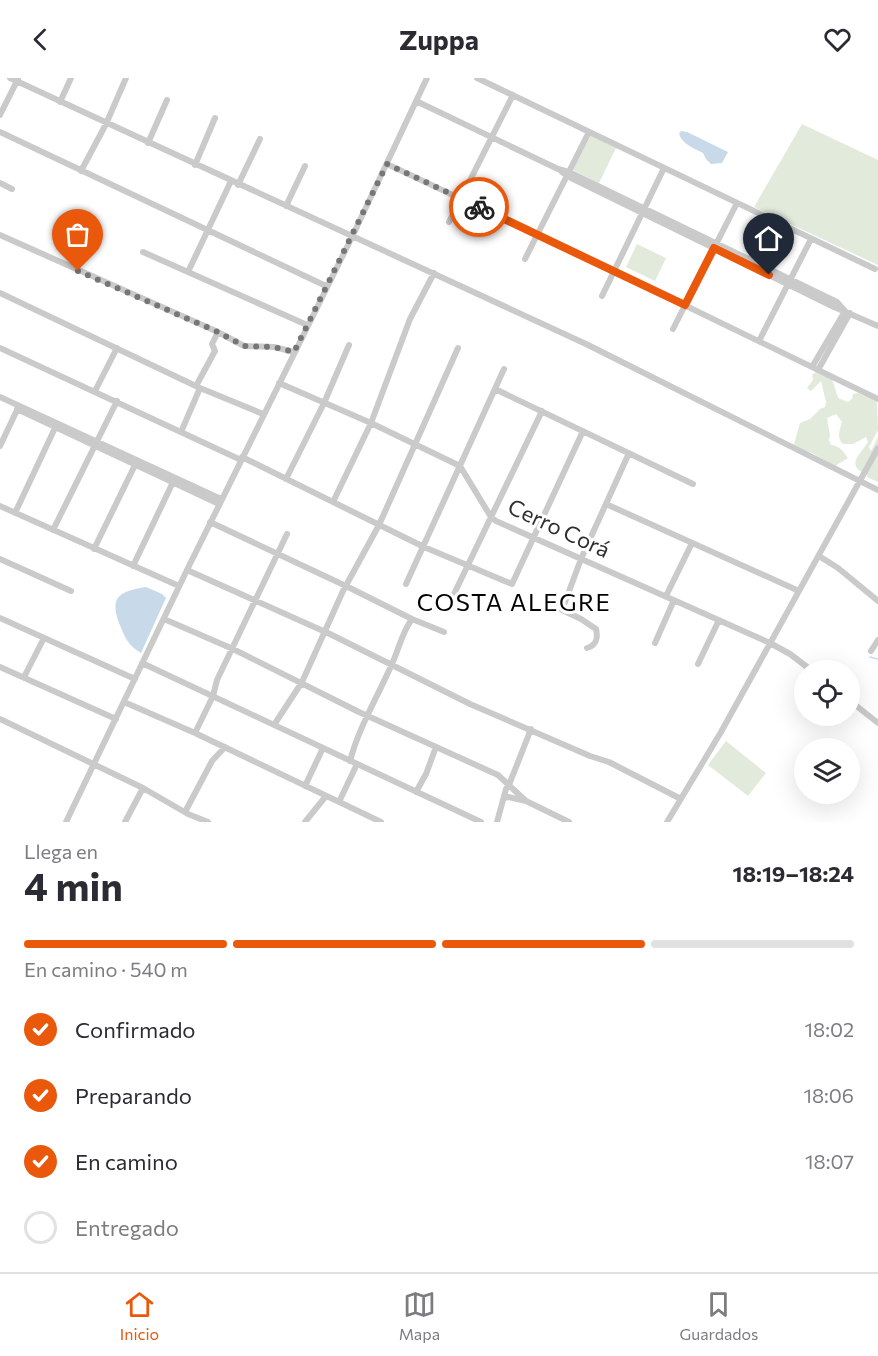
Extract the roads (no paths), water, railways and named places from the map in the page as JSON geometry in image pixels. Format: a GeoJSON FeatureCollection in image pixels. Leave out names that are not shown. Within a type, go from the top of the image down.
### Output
{"type":"FeatureCollection","features":[{"type":"Feature","properties":{"kind":"street"},"geometry":{"type":"LineString","coordinates":[[60,102],[71,78]]}},
{"type":"Feature","properties":{"kind":"street"},"geometry":{"type":"LineString","coordinates":[[81,171],[106,124],[126,78]]}},
{"type":"Feature","properties":{"kind":"street"},"geometry":{"type":"LineString","coordinates":[[66,822],[427,78]]}},
{"type":"Feature","properties":{"kind":"street"},"geometry":{"type":"LineString","coordinates":[[477,78],[875,269]]}},
{"type":"Feature","properties":{"kind":"street"},"geometry":{"type":"LineString","coordinates":[[0,115],[15,79],[106,124],[617,359],[878,491]]}},
{"type":"Feature","properties":{"kind":"street"},"geometry":{"type":"LineString","coordinates":[[449,222],[513,95]]}},
{"type":"Feature","properties":{"kind":"street"},"geometry":{"type":"LineString","coordinates":[[148,143],[167,100]]}},
{"type":"Feature","properties":{"kind":"street"},"geometry":{"type":"LineString","coordinates":[[416,101],[789,282],[837,303],[847,312],[878,326]]}},
{"type":"Feature","properties":{"kind":"street"},"geometry":{"type":"LineString","coordinates":[[195,165],[215,118]]}},
{"type":"Feature","properties":{"kind":"street"},"geometry":{"type":"LineString","coordinates":[[0,132],[326,286]]}},
{"type":"Feature","properties":{"kind":"street"},"geometry":{"type":"LineString","coordinates":[[525,258],[589,132]]}},
{"type":"Feature","properties":{"kind":"street"},"geometry":{"type":"LineString","coordinates":[[238,184],[260,139]]}},
{"type":"Feature","properties":{"kind":"street"},"geometry":{"type":"LineString","coordinates":[[387,164],[878,399]]}},
{"type":"Feature","properties":{"kind":"street"},"geometry":{"type":"LineString","coordinates":[[286,206],[305,166]]}},
{"type":"Feature","properties":{"kind":"street"},"geometry":{"type":"LineString","coordinates":[[602,296],[664,168]]}},
{"type":"Feature","properties":{"kind":"street"},"geometry":{"type":"LineString","coordinates":[[188,272],[231,181]]}},
{"type":"Feature","properties":{"kind":"street"},"geometry":{"type":"LineString","coordinates":[[0,183],[12,189]]}},
{"type":"Feature","properties":{"kind":"street"},"geometry":{"type":"LineString","coordinates":[[673,328],[736,203]]}},
{"type":"Feature","properties":{"kind":"street"},"geometry":{"type":"LineString","coordinates":[[0,235],[218,332],[244,346],[274,347],[294,352]]}},
{"type":"Feature","properties":{"kind":"street"},"geometry":{"type":"LineString","coordinates":[[759,341],[811,239]]}},
{"type":"Feature","properties":{"kind":"street"},"geometry":{"type":"LineString","coordinates":[[143,252],[307,325]]}},
{"type":"Feature","properties":{"kind":"street"},"geometry":{"type":"LineString","coordinates":[[333,502],[370,423],[410,319],[434,273]]}},
{"type":"Feature","properties":{"kind":"street"},"geometry":{"type":"LineString","coordinates":[[0,293],[198,387],[263,414]]}},
{"type":"Feature","properties":{"kind":"street"},"geometry":{"type":"LineString","coordinates":[[815,368],[847,312]]}},
{"type":"Feature","properties":{"kind":"street"},"geometry":{"type":"LineString","coordinates":[[181,432],[215,351],[212,344],[218,332]]}},
{"type":"Feature","properties":{"kind":"street"},"geometry":{"type":"LineString","coordinates":[[286,479],[324,403],[349,345]]}},
{"type":"Feature","properties":{"kind":"street"},"geometry":{"type":"LineString","coordinates":[[0,348],[286,479],[424,547],[468,564],[512,585],[583,431]]}},
{"type":"Feature","properties":{"kind":"street"},"geometry":{"type":"LineString","coordinates":[[95,391],[117,348]]}},
{"type":"Feature","properties":{"kind":"street"},"geometry":{"type":"LineString","coordinates":[[274,725],[302,682],[346,586],[379,525],[458,348]]}},
{"type":"Feature","properties":{"kind":"street"},"geometry":{"type":"LineString","coordinates":[[406,584],[504,369]]}},
{"type":"Feature","properties":{"kind":"street"},"geometry":{"type":"LineString","coordinates":[[279,383],[460,466]]}},
{"type":"Feature","properties":{"kind":"street"},"geometry":{"type":"LineString","coordinates":[[495,389],[693,484]]}},
{"type":"Feature","properties":{"kind":"street"},"geometry":{"type":"LineString","coordinates":[[0,397],[55,428],[96,444],[135,465],[174,480]]}},
{"type":"Feature","properties":{"kind":"street"},"geometry":{"type":"LineString","coordinates":[[53,530],[117,401]]}},
{"type":"Feature","properties":{"kind":"street"},"geometry":{"type":"LineString","coordinates":[[18,407],[220,502]]}},
{"type":"Feature","properties":{"kind":"street"},"geometry":{"type":"LineString","coordinates":[[0,446],[18,407]]}},
{"type":"Feature","properties":{"kind":"street"},"geometry":{"type":"LineString","coordinates":[[454,594],[542,411]]}},
{"type":"Feature","properties":{"kind":"street"},"geometry":{"type":"LineString","coordinates":[[15,513],[55,428]]}},
{"type":"Feature","properties":{"kind":"street"},"geometry":{"type":"LineString","coordinates":[[667,822],[878,448]]}},
{"type":"Feature","properties":{"kind":"street"},"geometry":{"type":"LineString","coordinates":[[587,648],[592,647],[596,642],[598,637],[596,629],[562,610],[581,559],[629,453]]}},
{"type":"Feature","properties":{"kind":"street"},"geometry":{"type":"LineString","coordinates":[[94,549],[135,465]]}},
{"type":"Feature","properties":{"kind":"street","name":"Cerro Corá"},"geometry":{"type":"LineString","coordinates":[[460,466],[491,517],[496,521],[770,643],[798,660]]}},
{"type":"Feature","properties":{"kind":"street"},"geometry":{"type":"LineString","coordinates":[[133,566],[174,480]]}},
{"type":"Feature","properties":{"kind":"street"},"geometry":{"type":"LineString","coordinates":[[606,504],[799,591]]}},
{"type":"Feature","properties":{"kind":"street"},"geometry":{"type":"LineString","coordinates":[[0,507],[179,586]]}},
{"type":"Feature","properties":{"kind":"street"},"geometry":{"type":"LineString","coordinates":[[210,522],[412,619],[444,632]]}},
{"type":"Feature","properties":{"kind":"street"},"geometry":{"type":"LineString","coordinates":[[195,733],[213,696],[217,680],[287,534]]}},
{"type":"Feature","properties":{"kind":"street"},"geometry":{"type":"LineString","coordinates":[[666,596],[692,543]]}},
{"type":"Feature","properties":{"kind":"street"},"geometry":{"type":"LineString","coordinates":[[819,556],[838,568],[878,601]]}},
{"type":"Feature","properties":{"kind":"street"},"geometry":{"type":"LineString","coordinates":[[0,559],[71,591]]}},
{"type":"Feature","properties":{"kind":"street"},"geometry":{"type":"LineString","coordinates":[[187,570],[393,663],[470,704],[609,762],[681,799]]}},
{"type":"Feature","properties":{"kind":"street"},"geometry":{"type":"LineString","coordinates":[[655,643],[674,600]]}},
{"type":"Feature","properties":{"kind":"street"},"geometry":{"type":"LineString","coordinates":[[0,618],[135,679]]}},
{"type":"Feature","properties":{"kind":"street"},"geometry":{"type":"LineString","coordinates":[[164,619],[302,682],[367,716],[498,775],[526,801]]}},
{"type":"Feature","properties":{"kind":"street"},"geometry":{"type":"LineString","coordinates":[[350,761],[355,739],[393,663],[401,637],[412,619]]}},
{"type":"Feature","properties":{"kind":"street"},"geometry":{"type":"LineString","coordinates":[[698,664],[719,620]]}},
{"type":"Feature","properties":{"kind":"street"},"geometry":{"type":"LineString","coordinates":[[24,678],[44,638]]}},
{"type":"Feature","properties":{"kind":"street"},"geometry":{"type":"LineString","coordinates":[[872,651],[878,640]]}},
{"type":"Feature","properties":{"kind":"street"},"geometry":{"type":"LineString","coordinates":[[142,663],[481,822]]}},
{"type":"Feature","properties":{"kind":"street"},"geometry":{"type":"LineString","coordinates":[[0,667],[116,719]]}},
{"type":"Feature","properties":{"kind":"street"},"geometry":{"type":"LineString","coordinates":[[124,702],[225,747],[381,822]]}},
{"type":"Feature","properties":{"kind":"street"},"geometry":{"type":"LineString","coordinates":[[860,709],[878,723]]}},
{"type":"Feature","properties":{"kind":"street"},"geometry":{"type":"LineString","coordinates":[[0,719],[208,822]]}},
{"type":"Feature","properties":{"kind":"street"},"geometry":{"type":"LineString","coordinates":[[497,822],[531,729]]}},
{"type":"Feature","properties":{"kind":"street"},"geometry":{"type":"LineString","coordinates":[[183,822],[213,759],[225,747]]}},
{"type":"Feature","properties":{"kind":"street"},"geometry":{"type":"LineString","coordinates":[[416,792],[426,774],[435,747]]}},
{"type":"Feature","properties":{"kind":"street"},"geometry":{"type":"LineString","coordinates":[[305,786],[323,748]]}},
{"type":"Feature","properties":{"kind":"street"},"geometry":{"type":"LineString","coordinates":[[339,802],[357,764]]}},
{"type":"Feature","properties":{"kind":"street"},"geometry":{"type":"LineString","coordinates":[[125,822],[143,788]]}},
{"type":"Feature","properties":{"kind":"street"},"geometry":{"type":"LineString","coordinates":[[305,822],[326,796]]}},
{"type":"Feature","properties":{"kind":"street"},"geometry":{"type":"LineString","coordinates":[[504,798],[508,796],[526,801],[568,822]]}},
{"type":"Feature","properties":{"kind":"water"},"geometry":{"type":"Polygon","coordinates":[[[681,131],[728,152],[722,163],[711,164],[703,153],[683,141],[679,134],[681,131]]]}},
{"type":"Feature","properties":{"kind":"water"},"geometry":{"type":"Polygon","coordinates":[[[146,587],[166,598],[141,653],[125,637],[115,607],[119,596],[146,587]]]}},
{"type":"Feature","properties":{"kind":"waterway"},"geometry":{"type":"LineString","coordinates":[[870,657],[878,659]]}},
{"type":"Feature","properties":{"kind":"district","name":"COSTA ALEGRE"},"geometry":{"type":"Point","coordinates":[514,603]}}]}
